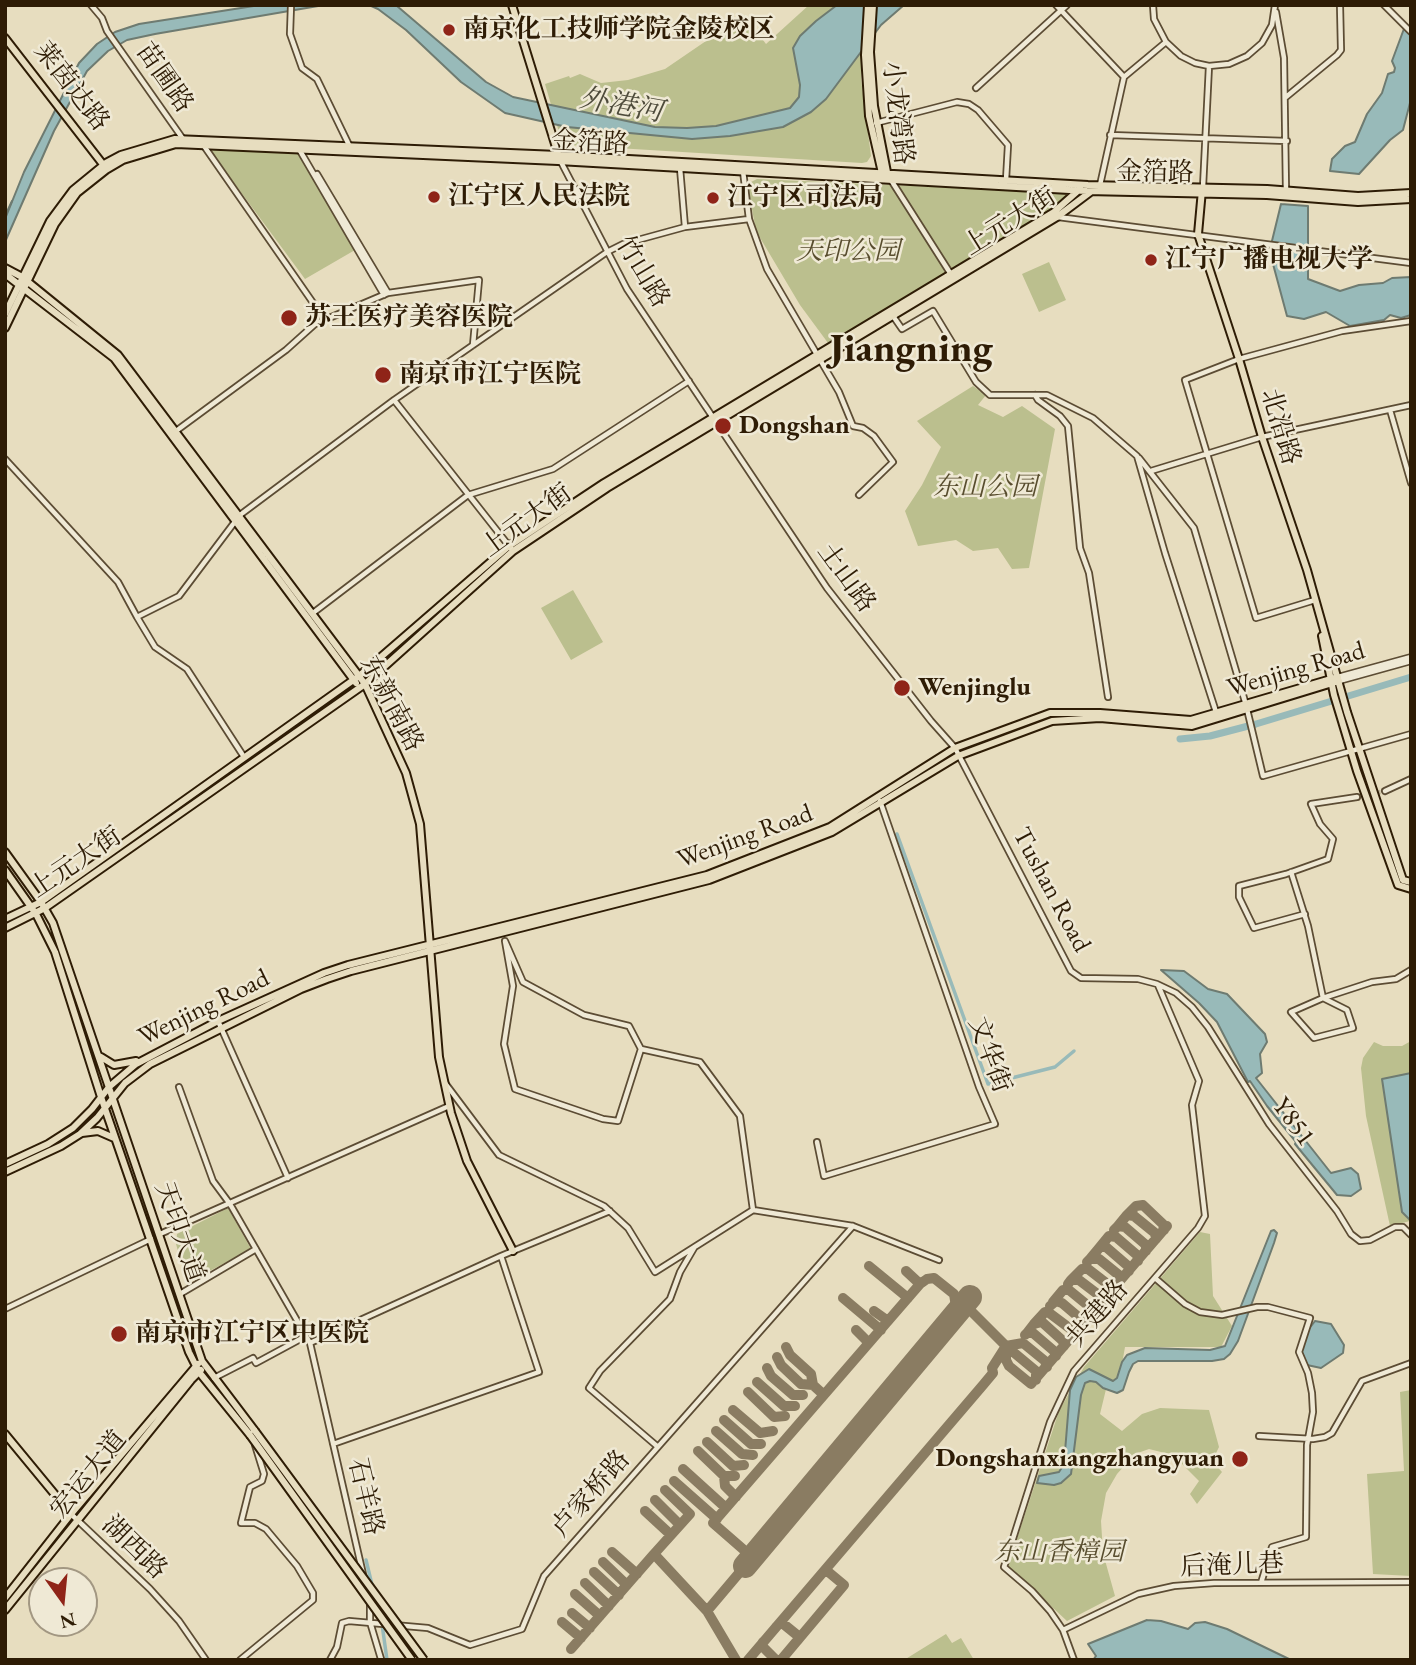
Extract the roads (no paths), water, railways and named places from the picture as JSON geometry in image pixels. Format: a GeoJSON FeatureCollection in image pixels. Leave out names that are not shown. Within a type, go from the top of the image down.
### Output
{"type":"FeatureCollection","features":[{"type":"Feature","properties":{"kind":"main road","name":"竹山路"},"geometry":{"type":"LineString","coordinates":[[512,5],[559,158]]}},
{"type":"Feature","properties":{"kind":"main road","name":"小龙湾路"},"geometry":{"type":"LineString","coordinates":[[867,5],[869,116],[886,175]]}},
{"type":"Feature","properties":{"kind":"main road","name":"小龙湾路"},"geometry":{"type":"LineString","coordinates":[[873,5],[867,53],[886,175]]}},
{"type":"Feature","properties":{"kind":"main road"},"geometry":{"type":"LineString","coordinates":[[5,36],[105,166]]}},
{"type":"Feature","properties":{"kind":"main road","name":"金箔路"},"geometry":{"type":"LineString","coordinates":[[5,328],[50,221],[72,190],[121,155],[175,139],[886,175],[1079,190]]}},
{"type":"Feature","properties":{"kind":"main road","name":"金箔路"},"geometry":{"type":"LineString","coordinates":[[105,166],[176,144],[349,145],[680,167],[1006,180],[1090,188],[1267,192]]}},
{"type":"Feature","properties":{"kind":"main road","name":"金箔路"},"geometry":{"type":"LineString","coordinates":[[1090,188],[1100,185],[1202,190]]}},
{"type":"Feature","properties":{"kind":"main road","name":"上元大街"},"geometry":{"type":"LineString","coordinates":[[818,356],[893,316],[1054,212],[1079,190],[1090,188]]}},
{"type":"Feature","properties":{"kind":"main road","name":"上元大街"},"geometry":{"type":"LineString","coordinates":[[43,905],[244,757],[357,678],[511,548],[818,356],[1057,217],[1090,188]]}},
{"type":"Feature","properties":{"kind":"main road","name":"北沿路"},"geometry":{"type":"LineString","coordinates":[[1202,190],[1198,234],[1303,558],[1335,681]]}},
{"type":"Feature","properties":{"kind":"main road"},"geometry":{"type":"LineString","coordinates":[[1267,192],[1358,196],[1411,193]]}},
{"type":"Feature","properties":{"kind":"main road"},"geometry":{"type":"LineString","coordinates":[[1267,192],[1357,202],[1411,199]]}},
{"type":"Feature","properties":{"kind":"main road"},"geometry":{"type":"LineString","coordinates":[[5,271],[23,283]]}},
{"type":"Feature","properties":{"kind":"main road","name":"金箔路"},"geometry":{"type":"LineString","coordinates":[[5,314],[23,283]]}},
{"type":"Feature","properties":{"kind":"main road","name":"东新南路"},"geometry":{"type":"LineString","coordinates":[[23,283],[118,355],[357,678]]}},
{"type":"Feature","properties":{"kind":"main road","name":"东新南路"},"geometry":{"type":"LineString","coordinates":[[23,283],[114,358],[313,613],[362,686],[406,773],[420,824],[439,1056],[449,1106],[467,1161],[513,1251]]}},
{"type":"Feature","properties":{"kind":"main road","name":"上元大街"},"geometry":{"type":"LineString","coordinates":[[5,928],[43,905],[362,686],[511,548]]}},
{"type":"Feature","properties":{"kind":"main road"},"geometry":{"type":"LineString","coordinates":[[1335,681],[1342,693],[1352,750],[1398,886],[1411,889]]}},
{"type":"Feature","properties":{"kind":"main road"},"geometry":{"type":"LineString","coordinates":[[1335,681],[1334,695],[1342,705],[1360,748],[1403,880],[1411,881]]}},
{"type":"Feature","properties":{"kind":"main road","name":"Wenjing Road"},"geometry":{"type":"LineString","coordinates":[[5,1164],[66,1133],[83,1119],[123,1073],[145,1059],[324,973],[431,949],[707,875],[830,827],[958,756],[1052,720],[1100,718],[1192,726],[1335,681]]}},
{"type":"Feature","properties":{"kind":"main road","name":"Wenjing Road"},"geometry":{"type":"LineString","coordinates":[[880,800],[955,748],[1050,713],[1100,713],[1191,720],[1247,709]]}},
{"type":"Feature","properties":{"kind":"main road","name":"天印大道"},"geometry":{"type":"LineString","coordinates":[[5,852],[43,905],[61,942],[180,1294],[200,1366],[213,1378],[412,1660]]}},
{"type":"Feature","properties":{"kind":"main road","name":"天印大道"},"geometry":{"type":"LineString","coordinates":[[5,870],[34,911],[55,952],[116,1140],[200,1366],[424,1660]]}},
{"type":"Feature","properties":{"kind":"main road","name":"上元大街"},"geometry":{"type":"LineString","coordinates":[[5,919],[34,911]]}},
{"type":"Feature","properties":{"kind":"main road","name":"Wenjing Road"},"geometry":{"type":"LineString","coordinates":[[5,1172],[61,1146],[80,1134],[125,1083],[150,1063],[219,1025]]}},
{"type":"Feature","properties":{"kind":"main road"},"geometry":{"type":"LineString","coordinates":[[98,1055],[114,1065],[145,1059]]}},
{"type":"Feature","properties":{"kind":"main road"},"geometry":{"type":"LineString","coordinates":[[80,1134],[105,1132],[116,1140]]}},
{"type":"Feature","properties":{"kind":"main road","name":"宏运大道"},"geometry":{"type":"LineString","coordinates":[[5,1598],[71,1514],[200,1366]]}},
{"type":"Feature","properties":{"kind":"main road","name":"宏运大道"},"geometry":{"type":"LineString","coordinates":[[5,1610],[200,1366]]}},
{"type":"Feature","properties":{"kind":"main road","name":"湖西路"},"geometry":{"type":"LineString","coordinates":[[5,1434],[71,1514]]}},
{"type":"Feature","properties":{"kind":"street","name":"苗圃路"},"geometry":{"type":"LineString","coordinates":[[91,5],[183,139]]}},
{"type":"Feature","properties":{"kind":"street"},"geometry":{"type":"LineString","coordinates":[[291,5],[290,34],[302,68],[317,79],[349,145]]}},
{"type":"Feature","properties":{"kind":"street"},"geometry":{"type":"LineString","coordinates":[[1056,5],[1124,77]]}},
{"type":"Feature","properties":{"kind":"street"},"geometry":{"type":"LineString","coordinates":[[975,88],[1067,5]]}},
{"type":"Feature","properties":{"kind":"street"},"geometry":{"type":"LineString","coordinates":[[1153,5],[1154,19],[1166,42],[1181,56],[1195,63],[1209,65],[1229,64],[1247,56],[1262,43],[1272,25],[1275,7]]}},
{"type":"Feature","properties":{"kind":"street"},"geometry":{"type":"LineString","coordinates":[[1285,98],[1341,50],[1340,5]]}},
{"type":"Feature","properties":{"kind":"street"},"geometry":{"type":"LineString","coordinates":[[1384,5],[1411,32]]}},
{"type":"Feature","properties":{"kind":"street"},"geometry":{"type":"LineString","coordinates":[[1275,7],[1284,58],[1286,192]]}},
{"type":"Feature","properties":{"kind":"street"},"geometry":{"type":"LineString","coordinates":[[1100,185],[1124,77],[1166,42]]}},
{"type":"Feature","properties":{"kind":"street"},"geometry":{"type":"LineString","coordinates":[[1202,190],[1209,65]]}},
{"type":"Feature","properties":{"kind":"street"},"geometry":{"type":"LineString","coordinates":[[876,123],[957,102],[969,104],[978,110],[1008,145],[1006,180]]}},
{"type":"Feature","properties":{"kind":"street"},"geometry":{"type":"LineString","coordinates":[[1110,135],[1287,141]]}},
{"type":"Feature","properties":{"kind":"street"},"geometry":{"type":"LineString","coordinates":[[203,145],[326,320]]}},
{"type":"Feature","properties":{"kind":"street"},"geometry":{"type":"LineString","coordinates":[[298,145],[386,294]]}},
{"type":"Feature","properties":{"kind":"street","name":"竹山路"},"geometry":{"type":"LineString","coordinates":[[559,158],[627,289],[715,419]]}},
{"type":"Feature","properties":{"kind":"street"},"geometry":{"type":"LineString","coordinates":[[680,167],[685,227]]}},
{"type":"Feature","properties":{"kind":"street"},"geometry":{"type":"LineString","coordinates":[[743,170],[749,219],[767,269],[839,392],[853,426],[863,428],[874,436],[893,462],[859,495]]}},
{"type":"Feature","properties":{"kind":"street"},"geometry":{"type":"LineString","coordinates":[[886,175],[894,183],[952,277]]}},
{"type":"Feature","properties":{"kind":"street"},"geometry":{"type":"LineString","coordinates":[[1057,217],[1411,263]]}},
{"type":"Feature","properties":{"kind":"street"},"geometry":{"type":"LineString","coordinates":[[137,617],[179,596],[238,517],[394,400],[607,252],[623,244],[685,227],[749,219]]}},
{"type":"Feature","properties":{"kind":"street"},"geometry":{"type":"LineString","coordinates":[[176,430],[286,350],[315,324],[386,294],[480,280],[473,345]]}},
{"type":"Feature","properties":{"kind":"street"},"geometry":{"type":"LineString","coordinates":[[893,316],[902,329],[933,311],[976,382],[990,395],[1047,395],[1093,418],[1151,471],[1194,528],[1247,709],[1263,776],[1411,734]]}},
{"type":"Feature","properties":{"kind":"street"},"geometry":{"type":"LineString","coordinates":[[1315,600],[1256,618],[1185,380],[1239,359],[1342,331],[1411,321]]}},
{"type":"Feature","properties":{"kind":"street"},"geometry":{"type":"LineString","coordinates":[[313,613],[468,495],[553,469],[689,381]]}},
{"type":"Feature","properties":{"kind":"street"},"geometry":{"type":"LineString","coordinates":[[1035,395],[1068,426],[1080,548],[1090,573],[1108,697]]}},
{"type":"Feature","properties":{"kind":"street"},"geometry":{"type":"LineString","coordinates":[[394,400],[511,548]]}},
{"type":"Feature","properties":{"kind":"street"},"geometry":{"type":"LineString","coordinates":[[1151,471],[1262,437],[1411,405]]}},
{"type":"Feature","properties":{"kind":"street"},"geometry":{"type":"LineString","coordinates":[[1390,410],[1411,483]]}},
{"type":"Feature","properties":{"kind":"street","name":"土山路"},"geometry":{"type":"LineString","coordinates":[[715,419],[827,588],[955,748]]}},
{"type":"Feature","properties":{"kind":"street"},"geometry":{"type":"LineString","coordinates":[[1137,456],[1216,713]]}},
{"type":"Feature","properties":{"kind":"street"},"geometry":{"type":"LineString","coordinates":[[5,459],[118,582],[155,647],[187,669],[244,757]]}},
{"type":"Feature","properties":{"kind":"street","name":"Wenjing Road"},"geometry":{"type":"LineString","coordinates":[[1335,681],[1411,659]]}},
{"type":"Feature","properties":{"kind":"street","name":"Tushan Road"},"geometry":{"type":"LineString","coordinates":[[955,748],[1071,971],[1081,978],[1138,979],[1157,984]]}},
{"type":"Feature","properties":{"kind":"street"},"geometry":{"type":"LineString","coordinates":[[1385,791],[1411,779]]}},
{"type":"Feature","properties":{"kind":"street"},"geometry":{"type":"LineString","coordinates":[[1305,914],[1254,928],[1240,897],[1239,886],[1328,859],[1332,839],[1320,824],[1311,804],[1357,797]]}},
{"type":"Feature","properties":{"kind":"street","name":"文华街"},"geometry":{"type":"LineString","coordinates":[[817,1142],[824,1176],[995,1124],[979,1087],[880,800]]}},
{"type":"Feature","properties":{"kind":"street"},"geometry":{"type":"LineString","coordinates":[[1292,872],[1305,914],[1323,998]]}},
{"type":"Feature","properties":{"kind":"street"},"geometry":{"type":"LineString","coordinates":[[641,1049],[618,1121],[603,1119],[515,1088],[504,1044],[513,986],[505,942],[523,982],[584,1015],[629,1027],[641,1049],[700,1062],[740,1116],[753,1210]]}},
{"type":"Feature","properties":{"kind":"street"},"geometry":{"type":"LineString","coordinates":[[1323,998],[1347,1010],[1353,1028],[1314,1038],[1291,1012],[1323,998],[1372,982],[1396,979],[1411,970]]}},
{"type":"Feature","properties":{"kind":"street","name":"Y851"},"geometry":{"type":"LineString","coordinates":[[1157,984],[1176,993],[1208,1027],[1269,1124],[1337,1211],[1351,1234],[1360,1241],[1370,1240],[1395,1227],[1403,1227],[1411,1235]]}},
{"type":"Feature","properties":{"kind":"street","name":"共建路"},"geometry":{"type":"LineString","coordinates":[[1074,1660],[1063,1630],[1050,1611],[1004,1567],[1050,1422],[1074,1370],[1198,1228],[1205,1216],[1192,1105],[1199,1081],[1157,984]]}},
{"type":"Feature","properties":{"kind":"street"},"geometry":{"type":"LineString","coordinates":[[219,1025],[288,1178]]}},
{"type":"Feature","properties":{"kind":"street"},"geometry":{"type":"LineString","coordinates":[[444,1080],[499,1155],[604,1206],[628,1228],[655,1272],[753,1210],[853,1226],[939,1260]]}},
{"type":"Feature","properties":{"kind":"street","name":"石羊路"},"geometry":{"type":"LineString","coordinates":[[179,1087],[213,1181],[230,1204],[310,1343],[371,1609],[370,1622],[381,1659]]}},
{"type":"Feature","properties":{"kind":"street"},"geometry":{"type":"LineString","coordinates":[[160,1234],[449,1106]]}},
{"type":"Feature","properties":{"kind":"street"},"geometry":{"type":"LineString","coordinates":[[310,1343],[500,1255],[610,1211]]}},
{"type":"Feature","properties":{"kind":"street","name":"卢家桥路"},"geometry":{"type":"LineString","coordinates":[[330,1660],[337,1647],[342,1623],[355,1621],[428,1628],[470,1645],[522,1629],[544,1576],[853,1226]]}},
{"type":"Feature","properties":{"kind":"street"},"geometry":{"type":"LineString","coordinates":[[5,1310],[151,1239]]}},
{"type":"Feature","properties":{"kind":"street"},"geometry":{"type":"LineString","coordinates":[[658,1447],[589,1388],[600,1371],[670,1299],[680,1272],[694,1247]]}},
{"type":"Feature","properties":{"kind":"street"},"geometry":{"type":"LineString","coordinates":[[180,1294],[256,1249]]}},
{"type":"Feature","properties":{"kind":"street"},"geometry":{"type":"LineString","coordinates":[[332,1444],[539,1373],[500,1255]]}},
{"type":"Feature","properties":{"kind":"street"},"geometry":{"type":"LineString","coordinates":[[1155,1278],[1185,1304],[1200,1312],[1222,1315],[1268,1307],[1310,1318],[1299,1352],[1308,1373],[1313,1412],[1308,1438],[1306,1537],[1272,1547],[1261,1583]]}},
{"type":"Feature","properties":{"kind":"street"},"geometry":{"type":"LineString","coordinates":[[213,1378],[253,1358],[256,1363],[306,1336]]}},
{"type":"Feature","properties":{"kind":"street"},"geometry":{"type":"LineString","coordinates":[[1259,1436],[1325,1437],[1332,1433],[1362,1381],[1411,1363]]}},
{"type":"Feature","properties":{"kind":"street"},"geometry":{"type":"LineString","coordinates":[[240,1660],[313,1600],[313,1593],[297,1566],[267,1529],[256,1523],[241,1523],[250,1487],[261,1481],[264,1474],[252,1433]]}},
{"type":"Feature","properties":{"kind":"street","name":"湖西路"},"geometry":{"type":"LineString","coordinates":[[71,1514],[150,1589],[178,1621],[206,1660]]}},
{"type":"Feature","properties":{"kind":"street","name":"后淹儿巷"},"geometry":{"type":"LineString","coordinates":[[1063,1630],[1138,1594],[1174,1586],[1411,1582]]}},
{"type":"Feature","properties":{"kind":"water"},"geometry":{"type":"Polygon","coordinates":[[[260,5],[324,5],[155,34],[127,40],[108,51],[87,71],[54,131],[5,242],[5,219],[24,172],[79,63],[97,44],[115,32],[139,24],[260,5]]]}},
{"type":"Feature","properties":{"kind":"water"},"geometry":{"type":"Polygon","coordinates":[[[369,5],[397,6],[486,82],[513,97],[655,127],[687,128],[716,126],[790,108],[799,97],[800,85],[793,48],[800,36],[816,21],[837,5],[904,5],[881,25],[826,99],[811,112],[783,127],[692,139],[567,127],[505,113],[461,82],[406,30],[369,5]]]}},
{"type":"Feature","properties":{"kind":"water"},"geometry":{"type":"Polygon","coordinates":[[[1405,26],[1411,32],[1411,99],[1403,130],[1390,140],[1359,174],[1330,171],[1332,159],[1345,146],[1355,142],[1367,114],[1382,93],[1388,74],[1394,72],[1392,61],[1405,26]]]}},
{"type":"Feature","properties":{"kind":"water"},"geometry":{"type":"Polygon","coordinates":[[[1281,204],[1308,206],[1308,279],[1340,291],[1359,285],[1383,283],[1392,278],[1411,277],[1411,315],[1401,318],[1390,315],[1384,320],[1350,326],[1326,312],[1304,319],[1287,316],[1273,264],[1271,245],[1281,204]]]}},
{"type":"Feature","properties":{"kind":"water"},"geometry":{"type":"Polygon","coordinates":[[[1161,970],[1184,971],[1208,989],[1227,994],[1265,1034],[1267,1042],[1260,1054],[1262,1073],[1256,1078],[1331,1173],[1351,1168],[1358,1174],[1361,1189],[1351,1196],[1337,1195],[1295,1144],[1250,1081],[1248,1082],[1217,1022],[1161,970]]]}},
{"type":"Feature","properties":{"kind":"water"},"geometry":{"type":"Polygon","coordinates":[[[1411,1073],[1411,1221],[1402,1212],[1382,1079],[1411,1073]]]}},
{"type":"Feature","properties":{"kind":"water"},"geometry":{"type":"Polygon","coordinates":[[[1271,1231],[1277,1233],[1274,1243],[1238,1341],[1230,1354],[1224,1359],[1212,1361],[1138,1361],[1133,1364],[1123,1390],[1117,1393],[1096,1382],[1085,1383],[1081,1395],[1071,1474],[1061,1483],[1054,1485],[1037,1483],[1039,1476],[1059,1472],[1064,1464],[1070,1390],[1076,1377],[1089,1369],[1113,1381],[1127,1355],[1145,1348],[1210,1350],[1225,1346],[1271,1231]]]}},
{"type":"Feature","properties":{"kind":"water"},"geometry":{"type":"Polygon","coordinates":[[[1315,1321],[1331,1324],[1344,1345],[1343,1353],[1321,1368],[1307,1365],[1301,1351],[1305,1334],[1315,1321]]]}},
{"type":"Feature","properties":{"kind":"water"},"geometry":{"type":"Polygon","coordinates":[[[1147,1620],[1188,1629],[1195,1623],[1205,1622],[1227,1629],[1291,1660],[1093,1660],[1096,1656],[1088,1644],[1147,1620]]]}},
{"type":"Feature","properties":{"kind":"waterway"},"geometry":{"type":"LineString","coordinates":[[5,216],[12,201]]}},
{"type":"Feature","properties":{"kind":"waterway"},"geometry":{"type":"LineString","coordinates":[[1180,739],[1210,736],[1256,724],[1411,677]]}},
{"type":"Feature","properties":{"kind":"waterway"},"geometry":{"type":"LineString","coordinates":[[897,834],[988,1084],[1055,1067],[1074,1051]]}},
{"type":"Feature","properties":{"kind":"waterway"},"geometry":{"type":"LineString","coordinates":[[366,1560],[373,1589]]}},
{"type":"Feature","properties":{"kind":"waterway"},"geometry":{"type":"LineString","coordinates":[[382,1624],[387,1660]]}},
{"type":"Feature","properties":{"kind":"tunnel"},"geometry":{"type":"LineString","coordinates":[[1357,797],[1385,791]]}},
{"type":"Feature","properties":{"kind":"place","name":"南京化工技师学院金陵校区"},"geometry":{"type":"Point","coordinates":[449,30]}},
{"type":"Feature","properties":{"kind":"place","name":"江宁区人民法院"},"geometry":{"type":"Point","coordinates":[434,197]}},
{"type":"Feature","properties":{"kind":"place","name":"江宁区司法局"},"geometry":{"type":"Point","coordinates":[713,198]}},
{"type":"Feature","properties":{"kind":"place","name":"江宁广播电视大学"},"geometry":{"type":"Point","coordinates":[1151,260]}},
{"type":"Feature","properties":{"kind":"place","name":"苏王医疗美容医院"},"geometry":{"type":"Point","coordinates":[289,318]}},
{"type":"Feature","properties":{"kind":"place","name":"南京市江宁医院"},"geometry":{"type":"Point","coordinates":[383,375]}},
{"type":"Feature","properties":{"kind":"place","name":"Dongshan"},"geometry":{"type":"Point","coordinates":[723,426]}},
{"type":"Feature","properties":{"kind":"place","name":"Wenjinglu"},"geometry":{"type":"Point","coordinates":[902,688]}},
{"type":"Feature","properties":{"kind":"place","name":"南京市江宁区中医院"},"geometry":{"type":"Point","coordinates":[119,1334]}},
{"type":"Feature","properties":{"kind":"place","name":"Dongshanxiangzhangyuan"},"geometry":{"type":"Point","coordinates":[1240,1459]}},
{"type":"Feature","properties":{"kind":"district","name":"Jiangning"},"geometry":{"type":"Point","coordinates":[911,350]}},
{"type":"Feature","properties":{"kind":"water label","name":"外港河"},"geometry":{"type":"Point","coordinates":[621,106]}},
{"type":"Feature","properties":{"kind":"park label","name":"天印公园"},"geometry":{"type":"Point","coordinates":[848,252]}},
{"type":"Feature","properties":{"kind":"park label","name":"东山公园"},"geometry":{"type":"Point","coordinates":[985,488]}},
{"type":"Feature","properties":{"kind":"park label","name":"东山香樟园"},"geometry":{"type":"Point","coordinates":[1059,1553]}}]}
